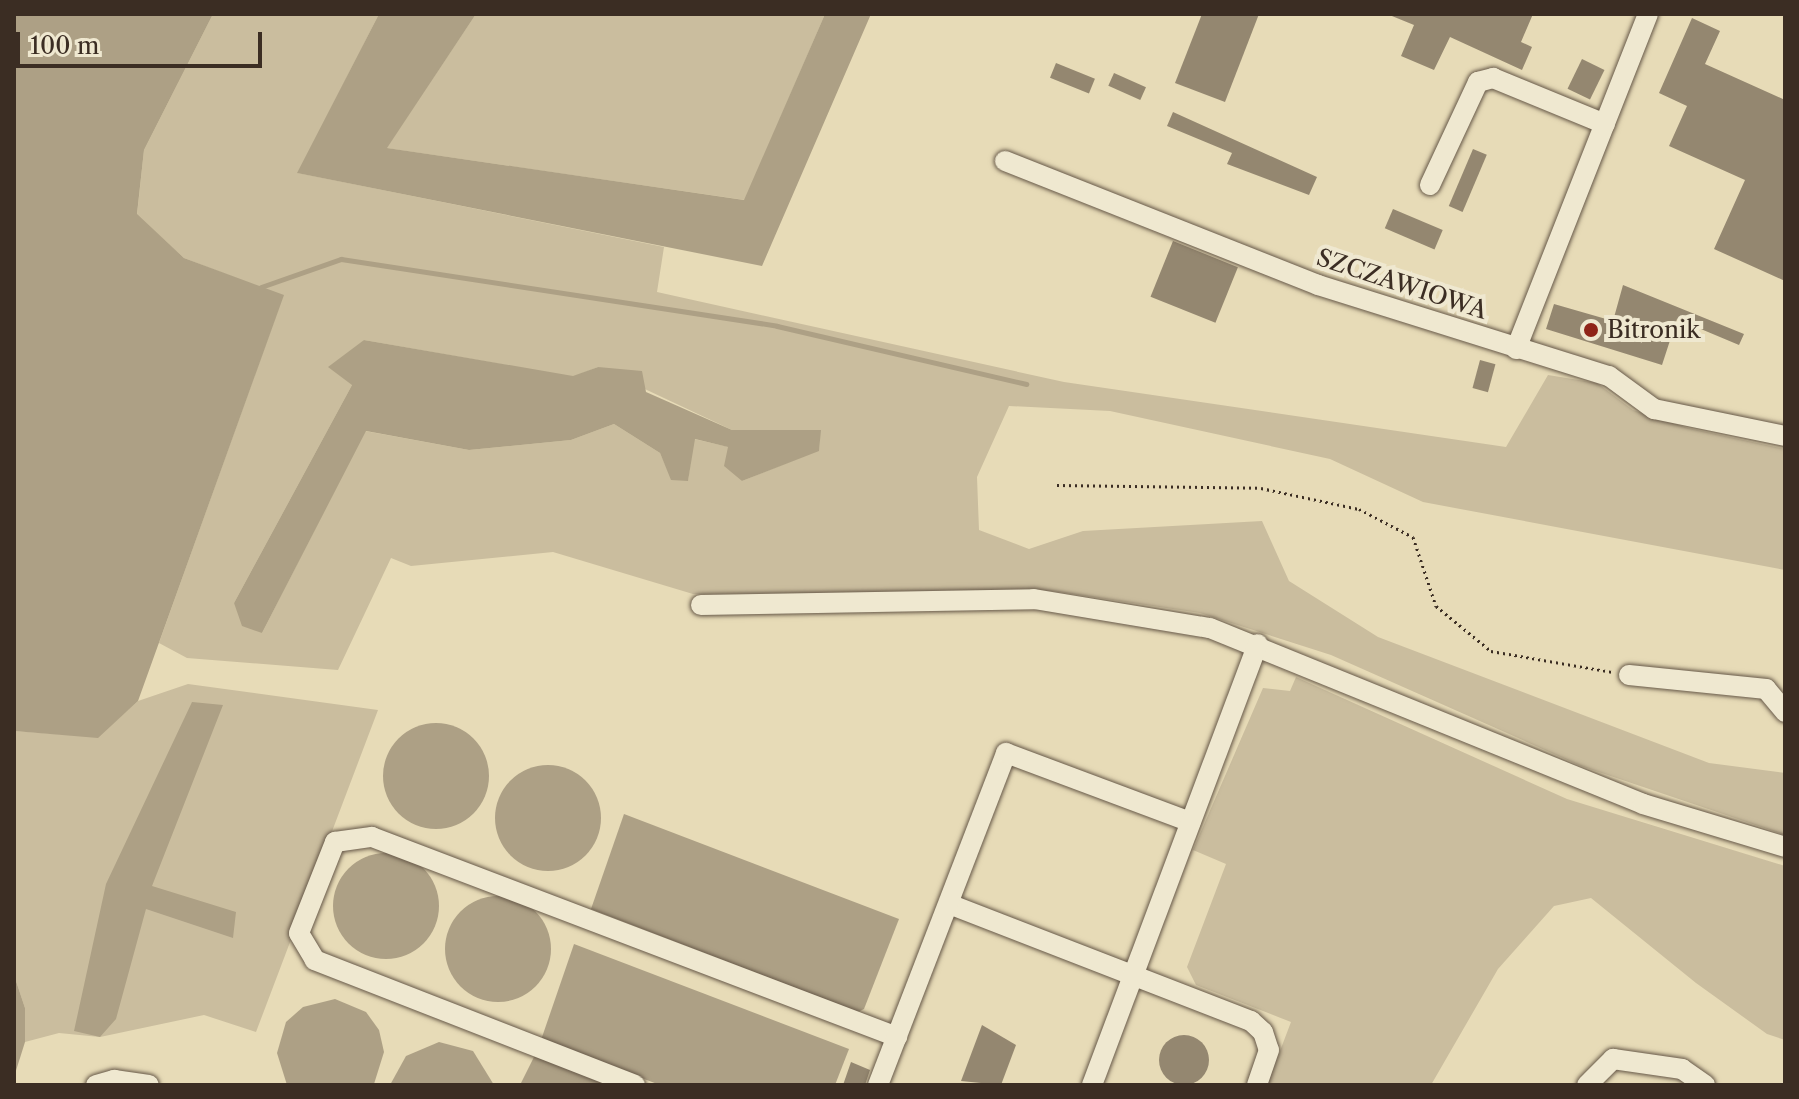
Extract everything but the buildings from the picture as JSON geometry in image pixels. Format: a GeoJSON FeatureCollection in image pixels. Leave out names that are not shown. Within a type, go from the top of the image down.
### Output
{"type":"FeatureCollection","features":[{"type":"Feature","properties":{"kind":"lane"},"geometry":{"type":"LineString","coordinates":[[1516,349],[1605,124],[1643,16]]}},
{"type":"Feature","properties":{"kind":"lane"},"geometry":{"type":"LineString","coordinates":[[1430,185],[1478,82],[1493,78],[1605,124]]}},
{"type":"Feature","properties":{"kind":"lane","name":"SZCZAWIOWA"},"geometry":{"type":"LineString","coordinates":[[1005,161],[1318,285],[1609,376],[1654,409],[1785,436]]}},
{"type":"Feature","properties":{"kind":"lane"},"geometry":{"type":"LineString","coordinates":[[701,605],[1034,599],[1179,622],[1258,644],[1643,804],[1785,847]]}},
{"type":"Feature","properties":{"kind":"lane"},"geometry":{"type":"LineString","coordinates":[[1092,1085],[1258,644]]}},
{"type":"Feature","properties":{"kind":"lane"},"geometry":{"type":"LineString","coordinates":[[1629,675],[1766,689],[1785,712]]}},
{"type":"Feature","properties":{"kind":"lane"},"geometry":{"type":"LineString","coordinates":[[878,1085],[1006,753],[1191,822]]}},
{"type":"Feature","properties":{"kind":"lane"},"geometry":{"type":"LineString","coordinates":[[635,1085],[315,960],[299,933],[329,850],[342,837],[372,837],[897,1037]]}},
{"type":"Feature","properties":{"kind":"lane"},"geometry":{"type":"LineString","coordinates":[[949,904],[1134,973],[1258,1026],[1269,1050],[1257,1085]]}},
{"type":"Feature","properties":{"kind":"lane"},"geometry":{"type":"LineString","coordinates":[[1587,1085],[1613,1059],[1682,1069],[1705,1085]]}},
{"type":"Feature","properties":{"kind":"lane"},"geometry":{"type":"LineString","coordinates":[[96,1085],[149,1085]]}},
{"type":"Feature","properties":{"kind":"path"},"geometry":{"type":"LineString","coordinates":[[1057,485],[1261,488],[1359,509],[1413,537],[1436,606],[1491,651],[1629,675]]}},
{"type":"Feature","properties":{"kind":"shaded area"},"geometry":{"type":"Polygon","coordinates":[[[14,14],[213,14],[144,150],[137,214],[184,258],[284,295],[138,701],[98,738],[14,731],[14,14]]]}},
{"type":"Feature","properties":{"kind":"shaded area"},"geometry":{"type":"Polygon","coordinates":[[[213,14],[379,14],[298,173],[664,247],[657,292],[1064,382],[1506,447],[1548,375],[1597,383],[1633,410],[1688,428],[1785,449],[1785,570],[1423,502],[1330,459],[1110,411],[1009,406],[977,477],[979,530],[1029,549],[1083,531],[1262,521],[1289,581],[1378,637],[1709,763],[1785,773],[1785,835],[1581,766],[1331,655],[1200,613],[1052,591],[693,594],[553,552],[411,566],[391,558],[338,670],[187,658],[159,643],[283,296],[184,258],[137,215],[144,150],[213,14]],[[364,340],[352,385],[234,603],[262,633],[365,431],[469,450],[571,440],[614,424],[660,453],[672,480],[688,480],[694,439],[729,447],[742,481],[819,450],[820,430],[732,430],[598,367],[573,377],[364,340]]]}},
{"type":"Feature","properties":{"kind":"shaded area"},"geometry":{"type":"Polygon","coordinates":[[[379,14],[476,14],[387,148],[744,200],[825,14],[871,14],[762,266],[297,173],[379,14]]]}},
{"type":"Feature","properties":{"kind":"shaded area"},"geometry":{"type":"Polygon","coordinates":[[[476,14],[825,14],[745,200],[386,148],[476,14]]]}},
{"type":"Feature","properties":{"kind":"shaded area"},"geometry":{"type":"Polygon","coordinates":[[[364,340],[573,376],[598,367],[642,371],[646,392],[732,430],[821,430],[819,451],[742,481],[724,466],[728,447],[695,439],[688,481],[671,480],[660,453],[614,424],[571,440],[469,450],[366,431],[262,633],[242,626],[234,603],[352,385],[328,367],[364,340]]]}},
{"type":"Feature","properties":{"kind":"shaded area"},"geometry":{"type":"Polygon","coordinates":[[[1296,677],[1567,799],[1785,866],[1785,1040],[1767,1034],[1696,983],[1591,898],[1554,906],[1498,969],[1431,1085],[1267,1085],[1291,1022],[1196,985],[1187,967],[1226,864],[1193,850],[1263,688],[1290,691],[1296,677]]]}},
{"type":"Feature","properties":{"kind":"shaded area"},"geometry":{"type":"Polygon","coordinates":[[[188,684],[378,710],[256,1032],[204,1015],[100,1037],[59,1033],[25,1042],[25,1008],[14,975],[14,731],[98,737],[138,701],[188,684]]]}},
{"type":"Feature","properties":{"kind":"shaded area"},"geometry":{"type":"Polygon","coordinates":[[[192,702],[223,705],[152,886],[236,912],[233,938],[146,909],[116,1019],[100,1037],[74,1031],[106,884],[192,702]]]}},
{"type":"Feature","properties":{"kind":"shaded area"},"geometry":{"type":"Polygon","coordinates":[[[436,723],[456,727],[474,738],[485,756],[489,776],[485,796],[474,814],[456,825],[436,829],[416,825],[398,814],[387,796],[383,776],[387,756],[398,738],[416,727],[436,723]]]}},
{"type":"Feature","properties":{"kind":"shaded area"},"geometry":{"type":"Polygon","coordinates":[[[548,765],[568,769],[586,780],[597,798],[601,818],[597,838],[586,856],[568,867],[548,871],[528,867],[510,856],[499,838],[495,818],[499,798],[510,780],[528,769],[548,765]]]}},
{"type":"Feature","properties":{"kind":"shaded area"},"geometry":{"type":"Polygon","coordinates":[[[624,814],[899,919],[864,1009],[858,1012],[591,909],[624,814]]]}},
{"type":"Feature","properties":{"kind":"shaded area"},"geometry":{"type":"Polygon","coordinates":[[[386,853],[406,857],[424,868],[435,886],[439,906],[435,926],[424,944],[406,955],[386,959],[366,955],[348,944],[337,926],[333,906],[337,886],[348,868],[366,857],[386,853]]]}},
{"type":"Feature","properties":{"kind":"shaded area"},"geometry":{"type":"Polygon","coordinates":[[[498,896],[518,900],[536,911],[547,929],[551,949],[547,969],[536,987],[518,998],[498,1002],[478,998],[460,987],[449,969],[445,949],[449,929],[460,911],[478,900],[498,896]]]}},
{"type":"Feature","properties":{"kind":"shaded area"},"geometry":{"type":"Polygon","coordinates":[[[574,944],[849,1049],[835,1085],[660,1085],[541,1040],[574,944]]]}},
{"type":"Feature","properties":{"kind":"shaded area"},"geometry":{"type":"Polygon","coordinates":[[[14,975],[25,1008],[25,1042],[14,1077],[14,975]]]}},
{"type":"Feature","properties":{"kind":"shaded area"},"geometry":{"type":"Polygon","coordinates":[[[335,999],[366,1012],[379,1030],[384,1052],[374,1084],[287,1085],[277,1053],[286,1022],[303,1007],[335,999]]]}},
{"type":"Feature","properties":{"kind":"shaded area"},"geometry":{"type":"Polygon","coordinates":[[[439,1042],[473,1051],[494,1085],[390,1085],[406,1056],[439,1042]]]}},
{"type":"Feature","properties":{"kind":"shaded area"},"geometry":{"type":"Polygon","coordinates":[[[535,1055],[614,1085],[520,1085],[535,1055]]]}},
{"type":"Feature","properties":{"kind":"waterway"},"geometry":{"type":"LineString","coordinates":[[261,287],[341,259],[777,326],[1026,384]]}},
{"type":"Feature","properties":{"kind":"place","name":"Bitronik"},"geometry":{"type":"Point","coordinates":[1591,330]}}]}
